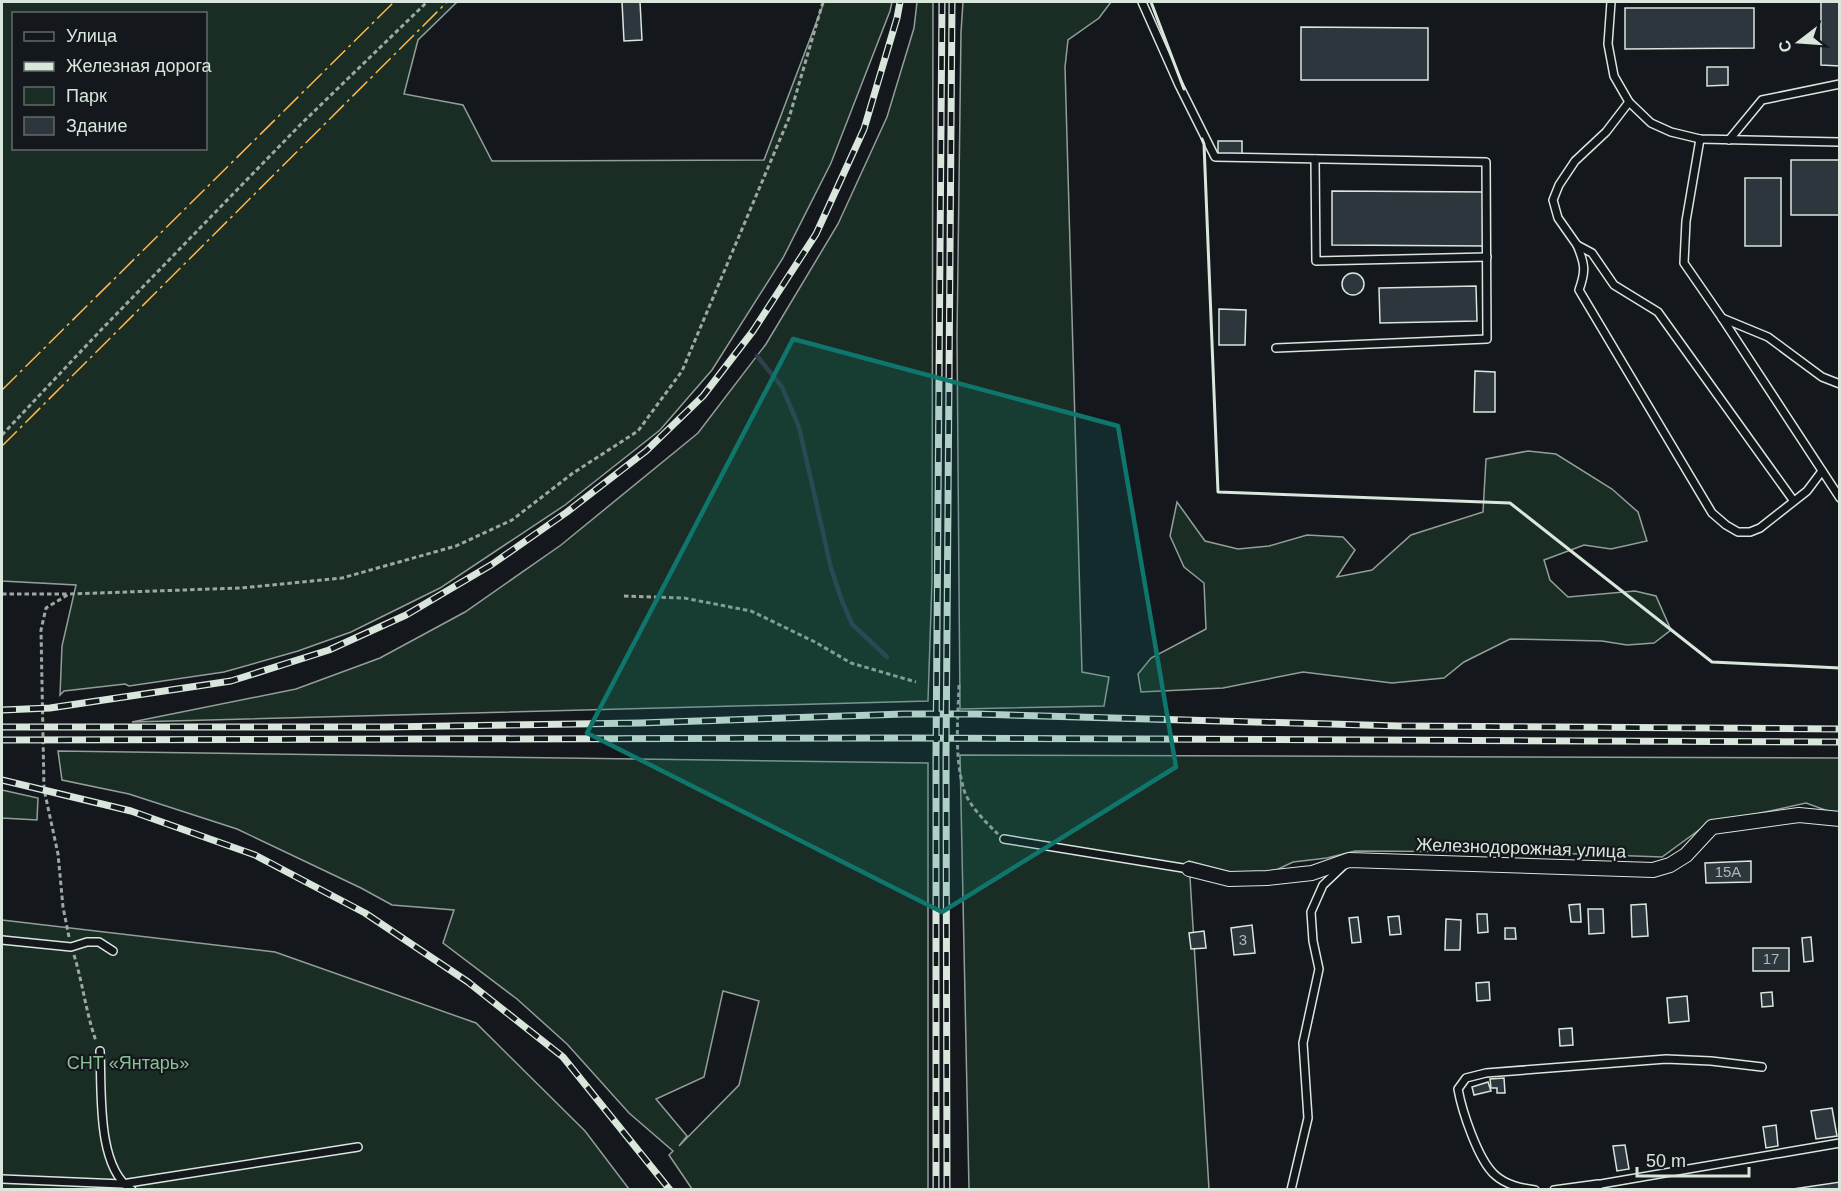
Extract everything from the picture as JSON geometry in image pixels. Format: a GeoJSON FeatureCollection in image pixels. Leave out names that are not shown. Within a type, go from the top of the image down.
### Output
{"type":"FeatureCollection","features":[{"type":"Feature","properties":{"kind":"street","name":"Железнодорожная улица"},"geometry":{"type":"LineString","coordinates":[[1189,869],[1229,879],[1312,873],[1350,860],[1653,870],[1670,865],[1686,855],[1712,827],[1799,815],[1839,819]]}},
{"type":"Feature","properties":{"kind":"lane"},"geometry":{"type":"LineString","coordinates":[[1142,2],[1179,86],[1215,157],[1486,162],[1487,339],[1276,348]]}},
{"type":"Feature","properties":{"kind":"lane"},"geometry":{"type":"LineString","coordinates":[[1611,2],[1608,44],[1614,76],[1629,102],[1651,123],[1671,132],[1700,140],[1839,142]]}},
{"type":"Feature","properties":{"kind":"lane"},"geometry":{"type":"LineString","coordinates":[[1729,140],[1761,100],[1839,84]]}},
{"type":"Feature","properties":{"kind":"lane"},"geometry":{"type":"LineString","coordinates":[[1629,102],[1606,132],[1575,161],[1559,185],[1553,200],[1558,218],[1577,245],[1584,262],[1585,275],[1580,290],[1712,513],[1726,525],[1738,532],[1750,532],[1760,528],[1807,491],[1822,471]]}},
{"type":"Feature","properties":{"kind":"lane"},"geometry":{"type":"LineString","coordinates":[[1700,140],[1686,221],[1684,263],[1839,498]]}},
{"type":"Feature","properties":{"kind":"lane"},"geometry":{"type":"LineString","coordinates":[[1315,159],[1316,261],[1487,257]]}},
{"type":"Feature","properties":{"kind":"lane"},"geometry":{"type":"LineString","coordinates":[[1577,245],[1592,253],[1614,285],[1658,312],[1793,500]]}},
{"type":"Feature","properties":{"kind":"lane"},"geometry":{"type":"LineString","coordinates":[[1722,318],[1768,337],[1822,377],[1839,384]]}},
{"type":"Feature","properties":{"kind":"lane"},"geometry":{"type":"LineString","coordinates":[[1004,839],[1189,869]]}},
{"type":"Feature","properties":{"kind":"lane"},"geometry":{"type":"LineString","coordinates":[[1292,1190],[1308,1118],[1302,1043],[1319,969],[1313,940],[1311,912],[1323,885],[1350,860]]}},
{"type":"Feature","properties":{"kind":"lane"},"geometry":{"type":"LineString","coordinates":[[2,940],[71,947],[87,942],[99,942],[113,951]]}},
{"type":"Feature","properties":{"kind":"lane"},"geometry":{"type":"LineString","coordinates":[[99,1051],[105,1141],[122,1184],[132,1190]]}},
{"type":"Feature","properties":{"kind":"lane"},"geometry":{"type":"LineString","coordinates":[[1535,1190],[1518,1187],[1494,1175],[1479,1152],[1462,1113],[1458,1089],[1466,1078],[1486,1073],[1666,1059],[1762,1067]]}},
{"type":"Feature","properties":{"kind":"lane"},"geometry":{"type":"LineString","coordinates":[[1554,1190],[1839,1143]]}},
{"type":"Feature","properties":{"kind":"lane"},"geometry":{"type":"LineString","coordinates":[[2,1179],[122,1184],[358,1147]]}},
{"type":"Feature","properties":{"kind":"lane"},"geometry":{"type":"LineString","coordinates":[[1592,1190],[1601,1184]]}},
{"type":"Feature","properties":{"kind":"path"},"geometry":{"type":"LineString","coordinates":[[2,435],[291,134],[427,2]]}},
{"type":"Feature","properties":{"kind":"path"},"geometry":{"type":"LineString","coordinates":[[2,594],[241,588],[342,578],[456,546],[512,520],[573,473],[638,431],[687,361],[789,118],[823,2]]}},
{"type":"Feature","properties":{"kind":"path"},"geometry":{"type":"LineString","coordinates":[[69,594],[45,608],[41,630],[44,789],[58,854],[63,907],[71,947],[83,983],[91,1027],[99,1051]]}},
{"type":"Feature","properties":{"kind":"path"},"geometry":{"type":"LineString","coordinates":[[624,596],[684,598],[751,611],[852,663],[916,682]]}},
{"type":"Feature","properties":{"kind":"path"},"geometry":{"type":"LineString","coordinates":[[959,684],[957,754],[964,793],[987,824],[1004,839]]}},
{"type":"Feature","properties":{"kind":"highlighted area"},"geometry":{"type":"Polygon","coordinates":[[[793,339],[1118,426],[1176,767],[942,912],[587,733],[793,339]]]}},
{"type":"Feature","properties":{"kind":"green space"},"geometry":{"type":"Polygon","coordinates":[[[2,2],[457,2],[418,40],[404,94],[463,105],[492,161],[764,160],[824,2],[892,2],[831,163],[783,258],[712,370],[660,430],[565,505],[440,588],[351,632],[298,651],[224,672],[129,686],[125,684],[64,691],[60,695],[62,646],[76,585],[2,581],[2,2]]]}},
{"type":"Feature","properties":{"kind":"green space"},"geometry":{"type":"Polygon","coordinates":[[[917,2],[933,2],[932,581],[928,701],[132,722],[296,689],[380,658],[465,612],[561,545],[698,433],[766,344],[838,224],[887,117],[914,28],[917,2]]]}},
{"type":"Feature","properties":{"kind":"green space"},"geometry":{"type":"Polygon","coordinates":[[[963,2],[1111,2],[1099,18],[1068,40],[1065,67],[1082,672],[1109,677],[1104,706],[960,709],[957,337],[963,2]]]}},
{"type":"Feature","properties":{"kind":"green space"},"geometry":{"type":"Polygon","coordinates":[[[1528,451],[1556,454],[1612,489],[1638,512],[1647,541],[1611,549],[1584,545],[1544,560],[1550,580],[1568,597],[1635,591],[1656,596],[1671,630],[1654,643],[1627,645],[1602,641],[1510,639],[1464,662],[1444,678],[1392,683],[1303,672],[1223,688],[1141,692],[1138,674],[1151,658],[1206,629],[1204,583],[1184,567],[1170,536],[1177,502],[1205,541],[1238,549],[1269,546],[1307,535],[1343,537],[1355,550],[1337,577],[1372,570],[1411,535],[1483,512],[1486,459],[1528,451]]]}},
{"type":"Feature","properties":{"kind":"green space"},"geometry":{"type":"Polygon","coordinates":[[[58,751],[928,763],[928,1189],[692,1189],[669,1155],[673,1151],[629,1113],[567,1044],[517,999],[443,943],[454,910],[392,905],[237,829],[129,794],[62,780],[58,751]],[[723,991],[704,1077],[656,1099],[687,1136],[679,1146],[739,1085],[759,1001],[723,991]]]}},
{"type":"Feature","properties":{"kind":"green space"},"geometry":{"type":"Polygon","coordinates":[[[960,755],[1839,758],[1839,815],[1806,803],[1706,825],[1662,857],[1521,852],[1355,851],[1327,858],[1293,862],[1257,879],[1189,861],[1209,1189],[969,1189],[960,755]]]}},
{"type":"Feature","properties":{"kind":"green space"},"geometry":{"type":"Polygon","coordinates":[[[2,790],[38,798],[37,820],[2,818],[2,790]]]}},
{"type":"Feature","properties":{"kind":"green space","name":"СНТ «Янтарь»"},"geometry":{"type":"Polygon","coordinates":[[[2,920],[275,952],[476,1023],[585,1131],[629,1189],[2,1190],[2,920]]]}},
{"type":"Feature","properties":{"kind":"building"},"geometry":{"type":"Polygon","coordinates":[[[622,2],[640,2],[642,40],[624,41],[622,2]]]}},
{"type":"Feature","properties":{"kind":"building"},"geometry":{"type":"Polygon","coordinates":[[[1821,2],[1840,2],[1840,66],[1821,65],[1821,2]]]}},
{"type":"Feature","properties":{"kind":"building"},"geometry":{"type":"Polygon","coordinates":[[[1625,8],[1754,8],[1754,48],[1625,49],[1625,8]]]}},
{"type":"Feature","properties":{"kind":"building"},"geometry":{"type":"Polygon","coordinates":[[[1301,27],[1428,28],[1428,80],[1301,80],[1301,27]]]}},
{"type":"Feature","properties":{"kind":"building"},"geometry":{"type":"Polygon","coordinates":[[[1707,67],[1728,67],[1728,85],[1707,86],[1707,67]]]}},
{"type":"Feature","properties":{"kind":"building"},"geometry":{"type":"Polygon","coordinates":[[[1218,141],[1242,141],[1242,154],[1218,154],[1218,141]]]}},
{"type":"Feature","properties":{"kind":"building"},"geometry":{"type":"Polygon","coordinates":[[[1791,160],[1840,160],[1840,215],[1791,215],[1791,160]]]}},
{"type":"Feature","properties":{"kind":"building"},"geometry":{"type":"Polygon","coordinates":[[[1745,178],[1781,178],[1781,246],[1745,246],[1745,178]]]}},
{"type":"Feature","properties":{"kind":"building"},"geometry":{"type":"Polygon","coordinates":[[[1332,191],[1487,192],[1487,246],[1332,245],[1332,191]]]}},
{"type":"Feature","properties":{"kind":"building"},"geometry":{"type":"Polygon","coordinates":[[[1353,273],[1361,276],[1364,284],[1361,292],[1353,295],[1345,292],[1342,284],[1345,276],[1353,273]]]}},
{"type":"Feature","properties":{"kind":"building"},"geometry":{"type":"Polygon","coordinates":[[[1476,286],[1477,321],[1380,323],[1379,288],[1476,286]]]}},
{"type":"Feature","properties":{"kind":"building"},"geometry":{"type":"Polygon","coordinates":[[[1219,309],[1246,310],[1245,345],[1219,345],[1219,309]]]}},
{"type":"Feature","properties":{"kind":"building"},"geometry":{"type":"Polygon","coordinates":[[[1475,371],[1495,372],[1495,412],[1474,412],[1475,371]]]}},
{"type":"Feature","properties":{"kind":"building"},"geometry":{"type":"Polygon","coordinates":[[[1751,861],[1751,882],[1706,883],[1705,863],[1751,861]]]}},
{"type":"Feature","properties":{"kind":"building"},"geometry":{"type":"Polygon","coordinates":[[[1580,904],[1581,922],[1571,922],[1569,905],[1580,904]]]}},
{"type":"Feature","properties":{"kind":"building"},"geometry":{"type":"Polygon","coordinates":[[[1646,904],[1648,936],[1632,937],[1631,905],[1646,904]]]}},
{"type":"Feature","properties":{"kind":"building"},"geometry":{"type":"Polygon","coordinates":[[[1588,909],[1603,909],[1604,933],[1589,934],[1588,909]]]}},
{"type":"Feature","properties":{"kind":"building"},"geometry":{"type":"Polygon","coordinates":[[[1477,914],[1487,914],[1488,932],[1478,933],[1477,914]]]}},
{"type":"Feature","properties":{"kind":"building"},"geometry":{"type":"Polygon","coordinates":[[[1399,916],[1401,934],[1390,935],[1388,917],[1399,916]]]}},
{"type":"Feature","properties":{"kind":"building"},"geometry":{"type":"Polygon","coordinates":[[[1358,917],[1361,942],[1352,943],[1349,918],[1358,917]]]}},
{"type":"Feature","properties":{"kind":"building"},"geometry":{"type":"Polygon","coordinates":[[[1446,919],[1461,920],[1460,950],[1445,950],[1446,919]]]}},
{"type":"Feature","properties":{"kind":"building"},"geometry":{"type":"Polygon","coordinates":[[[1252,925],[1255,953],[1234,955],[1231,928],[1252,925]]]}},
{"type":"Feature","properties":{"kind":"building"},"geometry":{"type":"Polygon","coordinates":[[[1505,928],[1515,928],[1516,939],[1505,939],[1505,928]]]}},
{"type":"Feature","properties":{"kind":"building"},"geometry":{"type":"Polygon","coordinates":[[[1204,931],[1206,948],[1191,949],[1189,933],[1204,931]]]}},
{"type":"Feature","properties":{"kind":"building"},"geometry":{"type":"Polygon","coordinates":[[[1811,937],[1813,961],[1804,962],[1802,938],[1811,937]]]}},
{"type":"Feature","properties":{"kind":"building"},"geometry":{"type":"Polygon","coordinates":[[[1753,948],[1789,948],[1789,971],[1753,971],[1753,948]]]}},
{"type":"Feature","properties":{"kind":"building"},"geometry":{"type":"Polygon","coordinates":[[[1489,982],[1490,1000],[1477,1001],[1476,983],[1489,982]]]}},
{"type":"Feature","properties":{"kind":"building"},"geometry":{"type":"Polygon","coordinates":[[[1772,992],[1773,1006],[1762,1007],[1761,993],[1772,992]]]}},
{"type":"Feature","properties":{"kind":"building"},"geometry":{"type":"Polygon","coordinates":[[[1687,996],[1689,1021],[1669,1023],[1667,998],[1687,996]]]}},
{"type":"Feature","properties":{"kind":"building"},"geometry":{"type":"Polygon","coordinates":[[[1572,1028],[1573,1045],[1560,1046],[1559,1029],[1572,1028]]]}},
{"type":"Feature","properties":{"kind":"building"},"geometry":{"type":"Polygon","coordinates":[[[1504,1078],[1505,1093],[1497,1093],[1497,1088],[1491,1088],[1490,1079],[1504,1078]]]}},
{"type":"Feature","properties":{"kind":"building"},"geometry":{"type":"Polygon","coordinates":[[[1488,1082],[1491,1091],[1474,1095],[1472,1087],[1488,1082]]]}},
{"type":"Feature","properties":{"kind":"building"},"geometry":{"type":"Polygon","coordinates":[[[1832,1108],[1837,1136],[1816,1139],[1811,1111],[1832,1108]]]}},
{"type":"Feature","properties":{"kind":"building"},"geometry":{"type":"Polygon","coordinates":[[[1776,1125],[1778,1146],[1766,1148],[1763,1127],[1776,1125]]]}},
{"type":"Feature","properties":{"kind":"building"},"geometry":{"type":"Polygon","coordinates":[[[1625,1145],[1629,1169],[1617,1171],[1613,1146],[1625,1145]]]}},
{"type":"Feature","properties":{"kind":"building"},"geometry":{"type":"Polygon","coordinates":[[[1840,1182],[1840,1190],[1786,1190],[1840,1182]]]}},
{"type":"Feature","properties":{"kind":"waterway"},"geometry":{"type":"LineString","coordinates":[[757,356],[782,387],[799,427],[831,568],[842,601],[852,624],[887,657]]}},
{"type":"Feature","properties":{"kind":"railway"},"geometry":{"type":"LineString","coordinates":[[2,710],[50,708],[231,681],[329,650],[406,615],[491,565],[567,512],[646,451],[703,396],[753,331],[816,234],[864,129],[900,2]]}},
{"type":"Feature","properties":{"kind":"railway"},"geometry":{"type":"LineString","coordinates":[[936,1190],[936,756],[942,2]]}},
{"type":"Feature","properties":{"kind":"railway"},"geometry":{"type":"LineString","coordinates":[[947,1190],[946,756],[952,2]]}},
{"type":"Feature","properties":{"kind":"railway"},"geometry":{"type":"LineString","coordinates":[[2,727],[386,727],[976,714],[1399,726],[1840,729]]}},
{"type":"Feature","properties":{"kind":"railway"},"geometry":{"type":"LineString","coordinates":[[2,740],[903,738],[1840,742]]}},
{"type":"Feature","properties":{"kind":"railway"},"geometry":{"type":"LineString","coordinates":[[2,780],[131,811],[255,855],[365,913],[468,982],[563,1057],[670,1190]]}},
{"type":"Feature","properties":{"kind":"wall"},"geometry":{"type":"LineString","coordinates":[[1151,2],[1184,89]]}},
{"type":"Feature","properties":{"kind":"wall"},"geometry":{"type":"LineString","coordinates":[[1202,139],[1218,492],[1510,503],[1712,662],[1840,668]]}},
{"type":"Feature","properties":{"kind":"power"},"geometry":{"type":"LineString","coordinates":[[2,390],[394,2]]}},
{"type":"Feature","properties":{"kind":"power"},"geometry":{"type":"LineString","coordinates":[[2,446],[447,2]]}}]}
